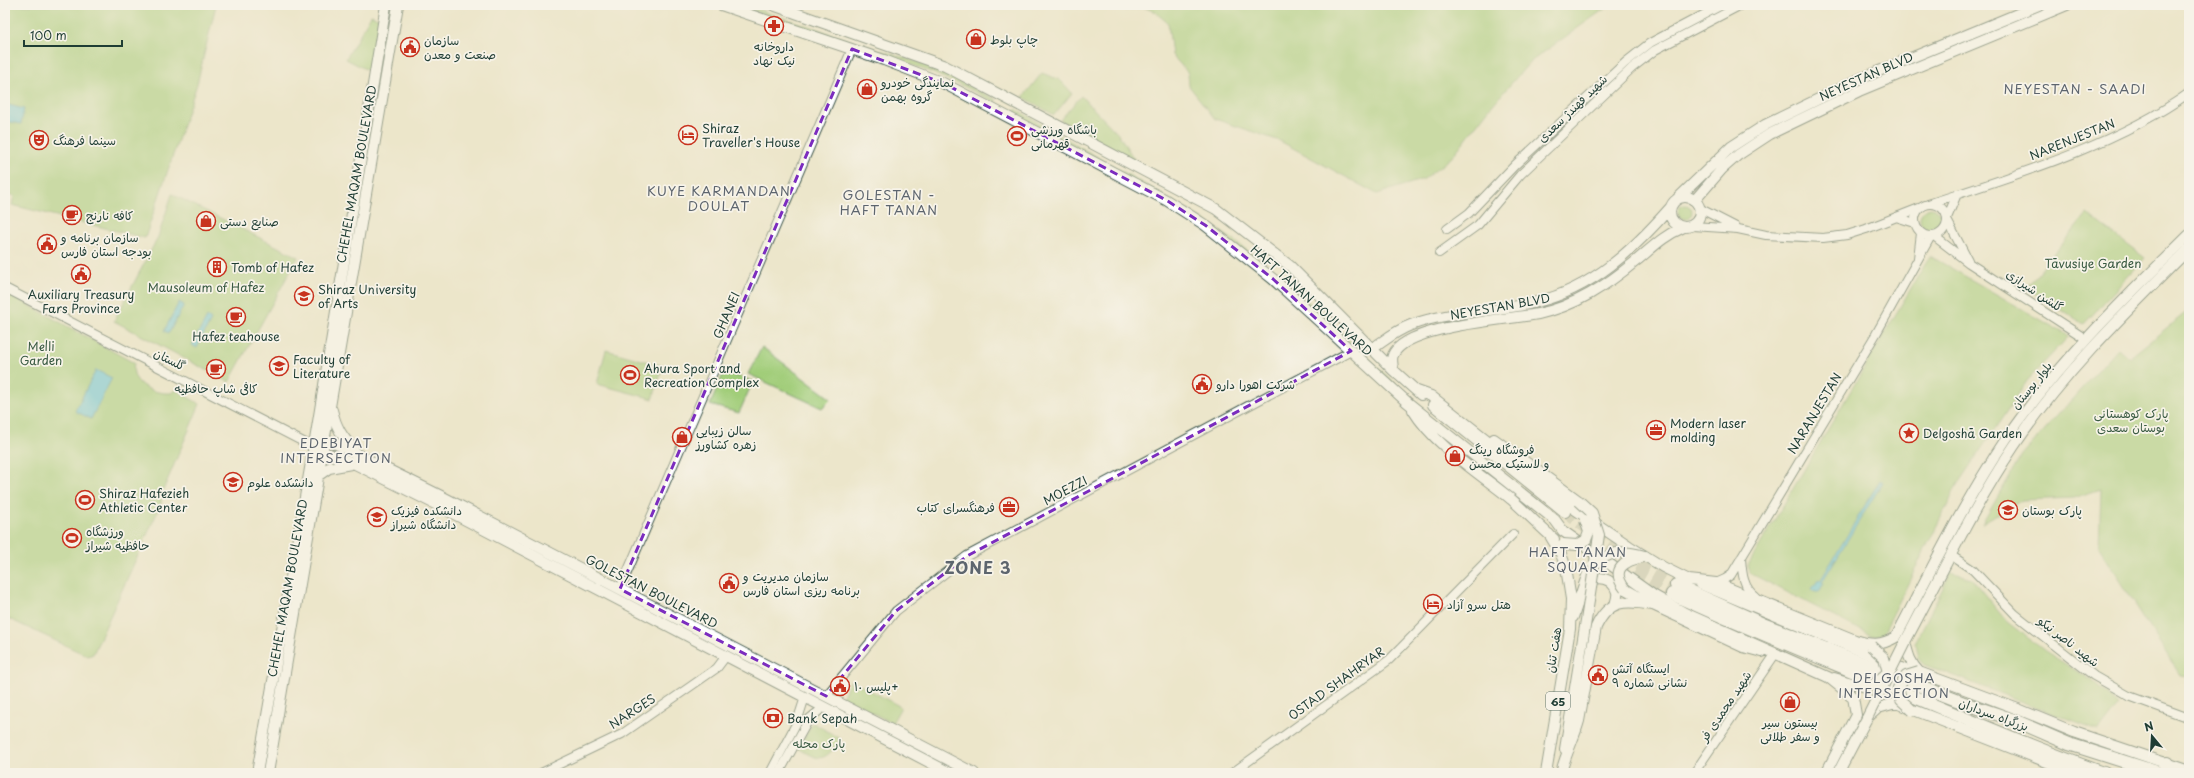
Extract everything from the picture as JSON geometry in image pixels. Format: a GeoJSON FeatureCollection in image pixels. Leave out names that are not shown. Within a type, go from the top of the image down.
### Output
{"type":"FeatureCollection","features":[{"type":"Feature","properties":{"kind":"highway","name":"بزرگراه سرداران"},"geometry":{"type":"LineString","coordinates":[[2104,773],[2014,739],[1810,653],[1748,629],[1674,590],[1964,703],[2014,720],[2069,744],[2160,773]]}},
{"type":"Feature","properties":{"kind":"main road","name":"CHEHEL MAQAM BOULEVARD"},"geometry":{"type":"LineString","coordinates":[[257,773],[319,450],[386,5]]}},
{"type":"Feature","properties":{"kind":"main road","name":"CHEHEL MAQAM BOULEVARD"},"geometry":{"type":"LineString","coordinates":[[321,436],[331,406],[330,378],[398,5]]}},
{"type":"Feature","properties":{"kind":"main road","name":"HAFT TANAN BOULEVARD"},"geometry":{"type":"LineString","coordinates":[[721,5],[852,49],[943,83],[1166,200],[1205,225],[1273,279],[1407,402],[1555,520],[1563,531],[1653,596],[1685,613],[1828,676]]}},
{"type":"Feature","properties":{"kind":"main road","name":"HAFT TANAN BOULEVARD"},"geometry":{"type":"LineString","coordinates":[[772,5],[945,66],[1216,209],[1290,266],[1373,348],[1393,370],[1417,391],[1572,507]]}},
{"type":"Feature","properties":{"kind":"main road","name":"NEYESTAN BLVD"},"geometry":{"type":"LineString","coordinates":[[1677,199],[1731,146],[1765,125],[1862,78],[2039,5]]}},
{"type":"Feature","properties":{"kind":"main road","name":"NEYESTAN BLVD"},"geometry":{"type":"LineString","coordinates":[[1695,200],[1722,169],[1738,155],[1770,134],[1859,91],[2066,5]]}},
{"type":"Feature","properties":{"kind":"main road"},"geometry":{"type":"LineString","coordinates":[[1003,114],[1010,99]]}},
{"type":"Feature","properties":{"kind":"main road"},"geometry":{"type":"LineString","coordinates":[[1686,197],[1695,200],[1701,209],[1700,219],[1693,226],[1682,228],[1673,222],[1670,208],[1677,199],[1686,197]]}},
{"type":"Feature","properties":{"kind":"main road","name":"NEYESTAN BLVD"},"geometry":{"type":"LineString","coordinates":[[1373,348],[1398,330],[1424,321],[1536,302],[1572,290],[1609,268],[1644,238],[1670,208]]}},
{"type":"Feature","properties":{"kind":"main road","name":"NEYESTAN BLVD"},"geometry":{"type":"LineString","coordinates":[[1396,350],[1403,342],[1436,330],[1540,314],[1568,305],[1598,290],[1618,276],[1666,235],[1682,228]]}},
{"type":"Feature","properties":{"kind":"main road","name":"بلوار بوستان"},"geometry":{"type":"LineString","coordinates":[[1871,646],[1887,643],[1896,637],[1972,493],[2010,442],[2043,389],[2169,262],[2189,235]]}},
{"type":"Feature","properties":{"kind":"main road","name":"بلوار بوستان"},"geometry":{"type":"LineString","coordinates":[[2169,262],[2189,249]]}},
{"type":"Feature","properties":{"kind":"main road"},"geometry":{"type":"LineString","coordinates":[[1388,338],[1384,350],[1390,353],[1396,350]]}},
{"type":"Feature","properties":{"kind":"main road"},"geometry":{"type":"LineString","coordinates":[[1393,370],[1392,356],[1396,350]]}},
{"type":"Feature","properties":{"kind":"main road","name":"65"},"geometry":{"type":"LineString","coordinates":[[1417,391],[1431,396],[1471,428],[1499,442],[1572,507],[1592,513],[1599,535],[1561,773]]}},
{"type":"Feature","properties":{"kind":"main road","name":"65"},"geometry":{"type":"LineString","coordinates":[[1407,402],[1419,420],[1441,442],[1533,518],[1549,534]]}},
{"type":"Feature","properties":{"kind":"main road"},"geometry":{"type":"LineString","coordinates":[[331,406],[336,426],[342,436],[358,454]]}},
{"type":"Feature","properties":{"kind":"main road","name":"GOLESTAN BOULEVARD"},"geometry":{"type":"LineString","coordinates":[[321,436],[358,454],[517,548],[950,773]]}},
{"type":"Feature","properties":{"kind":"main road","name":"بلوار بوستان"},"geometry":{"type":"LineString","coordinates":[[1867,718],[1888,672],[1952,556],[1991,482],[2010,442]]}},
{"type":"Feature","properties":{"kind":"main road","name":"CHEHEL MAQAM BOULEVARD"},"geometry":{"type":"LineString","coordinates":[[268,773],[319,475],[319,450]]}},
{"type":"Feature","properties":{"kind":"main road","name":"GOLESTAN BOULEVARD"},"geometry":{"type":"LineString","coordinates":[[319,450],[355,464],[522,538],[974,773]]}},
{"type":"Feature","properties":{"kind":"main road"},"geometry":{"type":"LineString","coordinates":[[319,475],[329,468],[338,465],[355,464]]}},
{"type":"Feature","properties":{"kind":"main road"},"geometry":{"type":"LineString","coordinates":[[1549,534],[1563,544],[1577,545],[1586,540],[1589,532],[1585,520],[1572,507]]}},
{"type":"Feature","properties":{"kind":"main road"},"geometry":{"type":"LineString","coordinates":[[1572,507],[1645,556],[1689,580],[1869,657],[1932,681],[1964,703]]}},
{"type":"Feature","properties":{"kind":"main road","name":"هفت تنان"},"geometry":{"type":"LineString","coordinates":[[1546,773],[1570,629],[1569,581],[1561,554],[1549,534]]}},
{"type":"Feature","properties":{"kind":"main road"},"geometry":{"type":"LineString","coordinates":[[517,548],[522,538]]}},
{"type":"Feature","properties":{"kind":"main road"},"geometry":{"type":"LineString","coordinates":[[1570,629],[1588,573],[1593,566],[1602,558],[1617,552],[1626,551],[1645,556]]}},
{"type":"Feature","properties":{"kind":"main road"},"geometry":{"type":"LineString","coordinates":[[1645,556],[1625,561],[1620,568],[1619,577],[1625,589],[1653,605],[1743,647],[1759,652],[1776,653]]}},
{"type":"Feature","properties":{"kind":"main road"},"geometry":{"type":"LineString","coordinates":[[1583,587],[1592,579],[1603,578],[1613,583],[1617,594],[1615,605]]}},
{"type":"Feature","properties":{"kind":"main road"},"geometry":{"type":"LineString","coordinates":[[1689,580],[1716,583],[1871,646],[1884,658],[1888,672],[1874,684],[1866,687],[1828,676]]}},
{"type":"Feature","properties":{"kind":"main road"},"geometry":{"type":"LineString","coordinates":[[1564,757],[1575,737],[1596,627],[1603,614],[1615,605],[1632,601],[1653,605]]}},
{"type":"Feature","properties":{"kind":"main road"},"geometry":{"type":"LineString","coordinates":[[1905,642],[1909,658],[1913,666],[1919,672],[2018,709],[2166,768],[2189,771]]}},
{"type":"Feature","properties":{"kind":"main road"},"geometry":{"type":"LineString","coordinates":[[1912,711],[1901,700],[1898,688],[1906,676],[1919,672]]}},
{"type":"Feature","properties":{"kind":"main road"},"geometry":{"type":"LineString","coordinates":[[1826,773],[1856,714],[1856,707],[1853,697],[1828,676]]}},
{"type":"Feature","properties":{"kind":"main road"},"geometry":{"type":"LineString","coordinates":[[1838,773],[1867,718],[1878,708],[1896,703],[1912,711],[2075,773]]}},
{"type":"Feature","properties":{"kind":"main road"},"geometry":{"type":"LineString","coordinates":[[862,727],[867,717]]}},
{"type":"Feature","properties":{"kind":"street","name":"شهید فهندژ سعدی"},"geometry":{"type":"LineString","coordinates":[[1447,229],[1469,213],[1515,165],[1626,62],[1650,43],[1722,5]]}},
{"type":"Feature","properties":{"kind":"street","name":"شهید فهندژ سعدی"},"geometry":{"type":"LineString","coordinates":[[1439,253],[1478,225],[1520,175],[1571,124],[1643,59],[1667,44],[1741,5]]}},
{"type":"Feature","properties":{"kind":"street","name":"GHANEI"},"geometry":{"type":"LineString","coordinates":[[620,589],[852,49]]}},
{"type":"Feature","properties":{"kind":"street","name":"NARENJESTAN"},"geometry":{"type":"LineString","coordinates":[[1738,229],[1766,235],[1823,238],[1847,235],[1866,230],[1925,205],[2096,143],[2152,117],[2189,93]]}},
{"type":"Feature","properties":{"kind":"street"},"geometry":{"type":"LineString","coordinates":[[1921,233],[1933,236],[1943,231],[1957,194]]}},
{"type":"Feature","properties":{"kind":"street"},"geometry":{"type":"LineString","coordinates":[[1917,262],[1921,233],[1915,223],[1916,214],[1925,205],[1938,205],[1946,213],[1947,219],[1970,263]]}},
{"type":"Feature","properties":{"kind":"street"},"geometry":{"type":"LineString","coordinates":[[1701,209],[1738,229]]}},
{"type":"Feature","properties":{"kind":"street"},"geometry":{"type":"LineString","coordinates":[[1896,217],[1915,223]]}},
{"type":"Feature","properties":{"kind":"street"},"geometry":{"type":"LineString","coordinates":[[1693,226],[1738,229]]}},
{"type":"Feature","properties":{"kind":"street","name":"NARANJESTAN"},"geometry":{"type":"LineString","coordinates":[[1716,583],[1726,580],[1731,575],[1933,236]]}},
{"type":"Feature","properties":{"kind":"street","name":"گلشن شیرازی"},"geometry":{"type":"LineString","coordinates":[[1933,236],[1970,263],[2090,342]]}},
{"type":"Feature","properties":{"kind":"street","name":"گلستان"},"geometry":{"type":"LineString","coordinates":[[5,288],[319,450]]}},
{"type":"Feature","properties":{"kind":"street","name":"MOEZZI"},"geometry":{"type":"LineString","coordinates":[[826,696],[896,611],[967,556],[1351,351]]}},
{"type":"Feature","properties":{"kind":"street","name":"OSTAD SHAHRYAR"},"geometry":{"type":"LineString","coordinates":[[1232,773],[1389,660],[1513,534]]}},
{"type":"Feature","properties":{"kind":"street","name":"شهید ناصر نیکو"},"geometry":{"type":"LineString","coordinates":[[1952,556],[1974,570],[2015,614],[2094,676],[2129,696],[2189,718]]}},
{"type":"Feature","properties":{"kind":"street"},"geometry":{"type":"LineString","coordinates":[[1741,558],[1742,577],[1749,592],[1759,600]]}},
{"type":"Feature","properties":{"kind":"street","name":"شهید محمدی فر"},"geometry":{"type":"LineString","coordinates":[[1694,773],[1776,653]]}},
{"type":"Feature","properties":{"kind":"street","name":"NARGES"},"geometry":{"type":"LineString","coordinates":[[541,773],[622,734],[717,668],[726,656]]}},
{"type":"Feature","properties":{"kind":"street"},"geometry":{"type":"LineString","coordinates":[[779,773],[801,724],[805,697]]}},
{"type":"Feature","properties":{"kind":"street"},"geometry":{"type":"LineString","coordinates":[[770,773],[801,724],[824,707]]}},
{"type":"Feature","properties":{"kind":"highlighted area"},"geometry":{"type":"Polygon","coordinates":[[[852,49],[943,83],[1166,200],[1205,225],[1273,279],[1351,351],[967,556],[896,611],[826,696],[620,589],[852,49]]]}},
{"type":"Feature","properties":{"kind":"green space"},"geometry":{"type":"Polygon","coordinates":[[[5,5],[216,5],[197,84],[145,238],[12,205],[14,196],[5,193],[5,5]]]}},
{"type":"Feature","properties":{"kind":"green space"},"geometry":{"type":"Polygon","coordinates":[[[738,5],[745,5],[932,67],[997,100],[994,102],[932,73],[868,49],[738,5]]]}},
{"type":"Feature","properties":{"kind":"green space"},"geometry":{"type":"Polygon","coordinates":[[[1113,5],[1610,5],[1530,62],[1489,109],[1451,158],[1424,179],[1377,194],[1280,141],[1215,119],[1189,86],[1188,73],[1172,55],[1168,23],[1155,12],[1144,7],[1125,10],[1113,5]]]}},
{"type":"Feature","properties":{"kind":"green space"},"geometry":{"type":"Polygon","coordinates":[[[371,15],[380,19],[369,71],[346,59],[371,15]]]}},
{"type":"Feature","properties":{"kind":"green space"},"geometry":{"type":"Polygon","coordinates":[[[1042,73],[1060,80],[1072,93],[1054,115],[1023,97],[1042,73]]]}},
{"type":"Feature","properties":{"kind":"green space"},"geometry":{"type":"Polygon","coordinates":[[[1081,96],[1119,135],[1137,164],[1060,120],[1081,96]]]}},
{"type":"Feature","properties":{"kind":"green space"},"geometry":{"type":"Polygon","coordinates":[[[1016,109],[1152,188],[1206,221],[1232,239],[1305,299],[1420,406],[1418,408],[1229,241],[1014,113],[1016,109]]]}},
{"type":"Feature","properties":{"kind":"green space","name":"Mausoleum of Hafez"},"geometry":{"type":"Polygon","coordinates":[[[172,194],[298,257],[229,382],[114,321],[158,237],[172,194]]]}},
{"type":"Feature","properties":{"kind":"green space"},"geometry":{"type":"Polygon","coordinates":[[[1682,205],[1688,205],[1692,209],[1692,215],[1688,219],[1682,219],[1678,215],[1678,209],[1682,205]]]}},
{"type":"Feature","properties":{"kind":"green space"},"geometry":{"type":"Polygon","coordinates":[[[1931,208],[1939,211],[1942,219],[1939,227],[1931,230],[1923,227],[1920,219],[1923,211],[1931,208]]]}},
{"type":"Feature","properties":{"kind":"green space","name":"Tāvusiye Garden"},"geometry":{"type":"Polygon","coordinates":[[[2087,214],[2145,258],[2084,324],[2026,288],[2087,214]]]}},
{"type":"Feature","properties":{"kind":"green space","name":"Delgoshā Garden"},"geometry":{"type":"Polygon","coordinates":[[[1930,256],[2069,336],[2027,381],[1957,485],[1883,634],[1872,636],[1750,573],[1747,567],[1930,256]]]}},
{"type":"Feature","properties":{"kind":"green space","name":"Shiraz Hafezieh Athletic Center"},"geometry":{"type":"Polygon","coordinates":[[[5,292],[134,363],[133,371],[135,377],[144,387],[164,393],[171,393],[175,390],[200,404],[161,495],[161,504],[93,654],[88,656],[5,617],[5,292]]]}},
{"type":"Feature","properties":{"kind":"green space","name":"پارک کوهستانی بوستان سعدی"},"geometry":{"type":"Polygon","coordinates":[[[2189,310],[2189,676],[2180,675],[2099,547],[2101,489],[2073,498],[2022,500],[1982,524],[2022,455],[2118,348],[2129,358],[2189,310]]]}},
{"type":"Feature","properties":{"kind":"green space"},"geometry":{"type":"Polygon","coordinates":[[[762,347],[831,399],[822,408],[748,374],[762,347]]]}},
{"type":"Feature","properties":{"kind":"green space","name":"Ahura Sport and Recreation Complex"},"geometry":{"type":"Polygon","coordinates":[[[606,350],[663,366],[653,399],[597,384],[606,350]]]}},
{"type":"Feature","properties":{"kind":"green space"},"geometry":{"type":"Polygon","coordinates":[[[724,372],[753,381],[739,413],[710,405],[724,372]]]}},
{"type":"Feature","properties":{"kind":"green space"},"geometry":{"type":"Polygon","coordinates":[[[1951,572],[1971,578],[2007,622],[2045,651],[2095,683],[2118,705],[2098,731],[1923,664],[1918,658],[1915,643],[1951,572]]]}},
{"type":"Feature","properties":{"kind":"green space"},"geometry":{"type":"Polygon","coordinates":[[[851,680],[901,707],[892,723],[842,697],[851,680]]]}},
{"type":"Feature","properties":{"kind":"green space","name":"پارک محله"},"geometry":{"type":"Polygon","coordinates":[[[813,723],[841,739],[831,752],[817,758],[798,748],[813,723]]]}},
{"type":"Feature","properties":{"kind":"water"},"geometry":{"type":"Polygon","coordinates":[[[5,104],[24,109],[21,124],[5,121],[5,104]]]}},
{"type":"Feature","properties":{"kind":"water"},"geometry":{"type":"Polygon","coordinates":[[[179,302],[184,305],[169,333],[164,331],[179,302]]]}},
{"type":"Feature","properties":{"kind":"water"},"geometry":{"type":"Polygon","coordinates":[[[207,317],[211,320],[197,348],[192,345],[207,317]]]}},
{"type":"Feature","properties":{"kind":"water"},"geometry":{"type":"Polygon","coordinates":[[[96,370],[112,378],[91,419],[75,411],[96,370]]]}},
{"type":"Feature","properties":{"kind":"water"},"geometry":{"type":"Polygon","coordinates":[[[1880,480],[1883,482],[1822,582],[1824,583],[1819,592],[1815,592],[1812,589],[1818,580],[1820,581],[1880,480]]]}},
{"type":"Feature","properties":{"kind":"tunnel"},"geometry":{"type":"LineString","coordinates":[[1565,512],[1623,555],[1676,585]]}},
{"type":"Feature","properties":{"kind":"tunnel"},"geometry":{"type":"LineString","coordinates":[[1588,544],[1672,594]]}},
{"type":"Feature","properties":{"kind":"place","name":"داروخانه نیک نهاد"},"geometry":{"type":"Point","coordinates":[774,26]}},
{"type":"Feature","properties":{"kind":"place","name":"چاپ بلوط"},"geometry":{"type":"Point","coordinates":[976,39]}},
{"type":"Feature","properties":{"kind":"place","name":"سازمان صنعت و معدن"},"geometry":{"type":"Point","coordinates":[410,47]}},
{"type":"Feature","properties":{"kind":"place","name":"نمایندگی خودرو گروه بهمن"},"geometry":{"type":"Point","coordinates":[867,89]}},
{"type":"Feature","properties":{"kind":"place","name":"Shiraz Traveller's House"},"geometry":{"type":"Point","coordinates":[688,135]}},
{"type":"Feature","properties":{"kind":"place","name":"باشگاه ورزشی قهرمانی"},"geometry":{"type":"Point","coordinates":[1017,136]}},
{"type":"Feature","properties":{"kind":"place","name":"سینما فرهنگ"},"geometry":{"type":"Point","coordinates":[39,140]}},
{"type":"Feature","properties":{"kind":"place","name":"کافه نارنج"},"geometry":{"type":"Point","coordinates":[72,215]}},
{"type":"Feature","properties":{"kind":"place","name":"صنایع دستی"},"geometry":{"type":"Point","coordinates":[206,221]}},
{"type":"Feature","properties":{"kind":"place","name":"سازمان برنامه و بودجه استان فارس"},"geometry":{"type":"Point","coordinates":[47,244]}},
{"type":"Feature","properties":{"kind":"place","name":"Tomb of Hafez"},"geometry":{"type":"Point","coordinates":[217,267]}},
{"type":"Feature","properties":{"kind":"place","name":"Auxiliary Treasury Fars Province"},"geometry":{"type":"Point","coordinates":[81,274]}},
{"type":"Feature","properties":{"kind":"place","name":"Shiraz University of Arts"},"geometry":{"type":"Point","coordinates":[304,296]}},
{"type":"Feature","properties":{"kind":"place","name":"Hafez teahouse"},"geometry":{"type":"Point","coordinates":[236,317]}},
{"type":"Feature","properties":{"kind":"place","name":"Faculty of Literature"},"geometry":{"type":"Point","coordinates":[279,366]}},
{"type":"Feature","properties":{"kind":"place","name":"کافی شاپ حافظیه"},"geometry":{"type":"Point","coordinates":[216,369]}},
{"type":"Feature","properties":{"kind":"place","name":"Ahura Sport and Recreation Complex"},"geometry":{"type":"Point","coordinates":[630,375]}},
{"type":"Feature","properties":{"kind":"place","name":"شرکت اهورا دارو"},"geometry":{"type":"Point","coordinates":[1202,384]}},
{"type":"Feature","properties":{"kind":"place","name":"Modern laser molding"},"geometry":{"type":"Point","coordinates":[1656,430]}},
{"type":"Feature","properties":{"kind":"place","name":"Delgoshā Garden"},"geometry":{"type":"Point","coordinates":[1909,433]}},
{"type":"Feature","properties":{"kind":"place","name":"سالن زیبایی زهره کشاورز"},"geometry":{"type":"Point","coordinates":[682,437]}},
{"type":"Feature","properties":{"kind":"place","name":"فروشگاه رینگ و لاستیک محسن"},"geometry":{"type":"Point","coordinates":[1455,456]}},
{"type":"Feature","properties":{"kind":"place","name":"دانشکده علوم"},"geometry":{"type":"Point","coordinates":[233,482]}},
{"type":"Feature","properties":{"kind":"place","name":"Shiraz Hafezieh Athletic Center"},"geometry":{"type":"Point","coordinates":[85,500]}},
{"type":"Feature","properties":{"kind":"place","name":"فرهنگسرای کتاب"},"geometry":{"type":"Point","coordinates":[1009,507]}},
{"type":"Feature","properties":{"kind":"place","name":"پارک بوستان"},"geometry":{"type":"Point","coordinates":[2008,510]}},
{"type":"Feature","properties":{"kind":"place","name":"دانشکده فیزیک دانشگاه شیراز"},"geometry":{"type":"Point","coordinates":[377,517]}},
{"type":"Feature","properties":{"kind":"place","name":"ورزشگاه حافظیه شیراز"},"geometry":{"type":"Point","coordinates":[72,538]}},
{"type":"Feature","properties":{"kind":"place","name":"سازمان مدیریت و برنامه ریزی استان فارس"},"geometry":{"type":"Point","coordinates":[729,583]}},
{"type":"Feature","properties":{"kind":"place","name":"هتل سرو آزاد"},"geometry":{"type":"Point","coordinates":[1433,604]}},
{"type":"Feature","properties":{"kind":"place","name":"ایستگاه آتش نشانی شماره ۹"},"geometry":{"type":"Point","coordinates":[1598,675]}},
{"type":"Feature","properties":{"kind":"place","name":"پلیس ۱۰+"},"geometry":{"type":"Point","coordinates":[840,686]}},
{"type":"Feature","properties":{"kind":"place","name":"بیستون سیر و سفر طلائی"},"geometry":{"type":"Point","coordinates":[1790,702]}},
{"type":"Feature","properties":{"kind":"place","name":"Bank Sepah"},"geometry":{"type":"Point","coordinates":[773,718]}},
{"type":"Feature","properties":{"kind":"district","name":"NEYESTAN - SAADI"},"geometry":{"type":"Point","coordinates":[2075,88]}},
{"type":"Feature","properties":{"kind":"district","name":"KUYE KARMANDAN DOULAT"},"geometry":{"type":"Point","coordinates":[719,198]}},
{"type":"Feature","properties":{"kind":"district","name":"GOLESTAN - HAFT TANAN"},"geometry":{"type":"Point","coordinates":[889,202]}},
{"type":"Feature","properties":{"kind":"district","name":"EDEBIYAT INTERSECTION"},"geometry":{"type":"Point","coordinates":[336,450]}},
{"type":"Feature","properties":{"kind":"district","name":"HAFT TANAN SQUARE"},"geometry":{"type":"Point","coordinates":[1578,558]}},
{"type":"Feature","properties":{"kind":"district","name":"ZONE 3"},"geometry":{"type":"Point","coordinates":[978,567]}},
{"type":"Feature","properties":{"kind":"district","name":"DELGOSHA INTERSECTION"},"geometry":{"type":"Point","coordinates":[1894,684]}},
{"type":"Feature","properties":{"kind":"park label","name":"Melli Garden"},"geometry":{"type":"Point","coordinates":[41,353]}}]}
